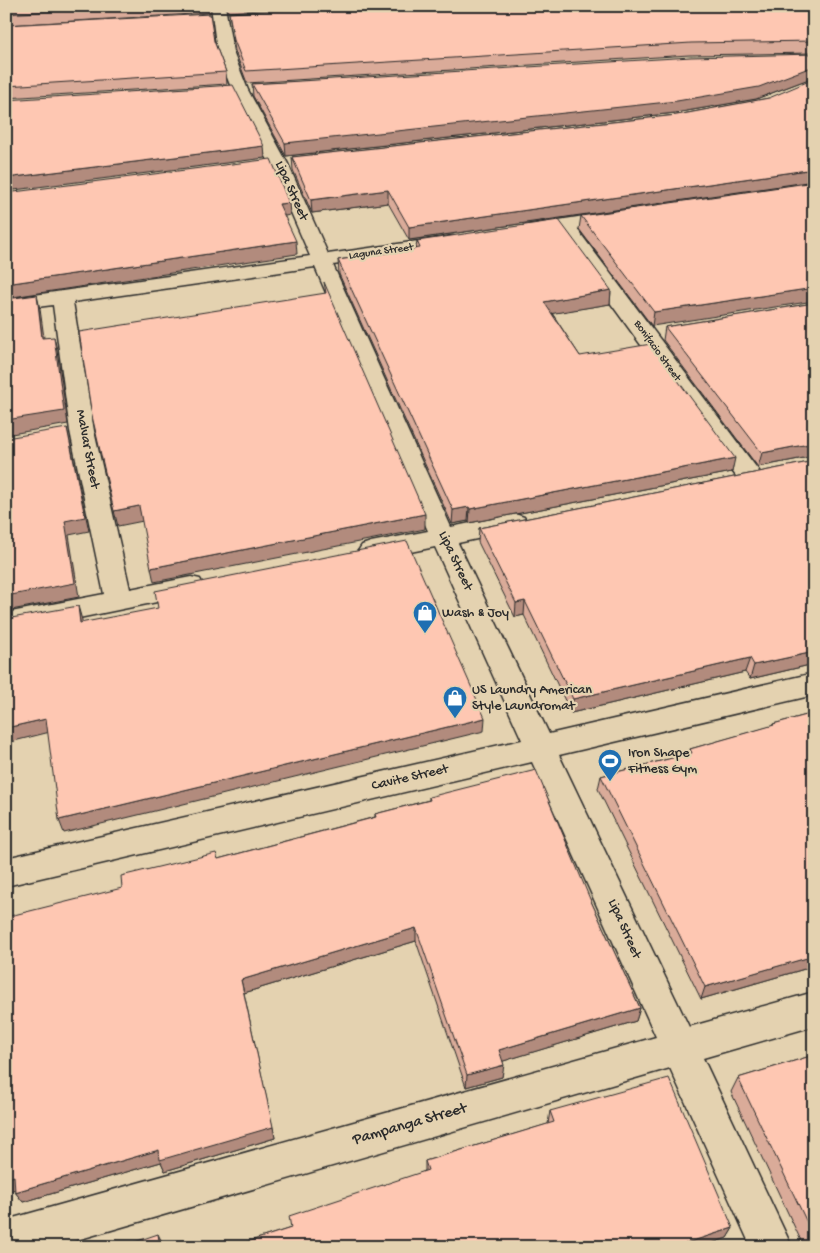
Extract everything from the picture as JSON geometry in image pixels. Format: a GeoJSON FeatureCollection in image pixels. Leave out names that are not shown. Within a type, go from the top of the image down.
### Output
{"type":"FeatureCollection","features":[{"type":"Feature","properties":{"kind":"street"},"geometry":{"type":"LineString","coordinates":[[216,15],[239,18]]}},
{"type":"Feature","properties":{"kind":"street","name":"Lipa Street"},"geometry":{"type":"LineString","coordinates":[[216,15],[225,52],[240,90],[279,164],[443,537],[678,1048],[772,1247]]}},
{"type":"Feature","properties":{"kind":"street"},"geometry":{"type":"LineString","coordinates":[[220,91],[259,88]]}},
{"type":"Feature","properties":{"kind":"street"},"geometry":{"type":"LineString","coordinates":[[260,166],[299,162]]}},
{"type":"Feature","properties":{"kind":"street"},"geometry":{"type":"LineString","coordinates":[[506,234],[631,215]]}},
{"type":"Feature","properties":{"kind":"street","name":"Bonifacio Street"},"geometry":{"type":"LineString","coordinates":[[564,225],[656,334],[750,477]]}},
{"type":"Feature","properties":{"kind":"street","name":"Laguna Street"},"geometry":{"type":"LineString","coordinates":[[6,305],[467,240]]}},
{"type":"Feature","properties":{"kind":"street","name":"Malvar Street"},"geometry":{"type":"LineString","coordinates":[[62,297],[73,432],[119,600]]}},
{"type":"Feature","properties":{"kind":"street"},"geometry":{"type":"LineString","coordinates":[[722,483],[778,472]]}},
{"type":"Feature","properties":{"kind":"street"},"geometry":{"type":"LineString","coordinates":[[348,556],[539,518]]}},
{"type":"Feature","properties":{"kind":"street"},"geometry":{"type":"LineString","coordinates":[[6,623],[214,582]]}},
{"type":"Feature","properties":{"kind":"street","name":"Cavite Street"},"geometry":{"type":"LineString","coordinates":[[6,872],[814,684]]}},
{"type":"Feature","properties":{"kind":"street","name":"Pampanga Street"},"geometry":{"type":"LineString","coordinates":[[6,1240],[814,1009]]}},
{"type":"Feature","properties":{"kind":"building"},"geometry":{"type":"Polygon","coordinates":[[[6,6],[134,6],[6,14],[6,6]]]}},
{"type":"Feature","properties":{"kind":"building"},"geometry":{"type":"Polygon","coordinates":[[[345,6],[814,6],[814,41],[691,43],[246,71],[234,40],[229,13],[345,6]]]}},
{"type":"Feature","properties":{"kind":"building"},"geometry":{"type":"Polygon","coordinates":[[[210,14],[214,41],[226,72],[6,86],[6,25],[210,14]]]}},
{"type":"Feature","properties":{"kind":"building"},"geometry":{"type":"Polygon","coordinates":[[[814,54],[814,66],[759,87],[677,101],[285,143],[252,84],[691,57],[814,54]]]}},
{"type":"Feature","properties":{"kind":"building"},"geometry":{"type":"Polygon","coordinates":[[[814,79],[814,169],[409,227],[388,190],[311,200],[292,157],[677,115],[769,98],[814,79]]]}},
{"type":"Feature","properties":{"kind":"building"},"geometry":{"type":"Polygon","coordinates":[[[233,85],[264,146],[6,178],[6,100],[233,85]]]}},
{"type":"Feature","properties":{"kind":"building"},"geometry":{"type":"Polygon","coordinates":[[[271,159],[289,203],[279,204],[296,241],[6,284],[6,193],[271,159]]]}},
{"type":"Feature","properties":{"kind":"building"},"geometry":{"type":"Polygon","coordinates":[[[814,182],[814,288],[654,312],[581,216],[814,182]]]}},
{"type":"Feature","properties":{"kind":"building"},"geometry":{"type":"Polygon","coordinates":[[[559,220],[611,290],[544,302],[580,356],[651,344],[735,458],[470,509],[469,507],[453,510],[338,260],[420,248],[417,241],[559,220]]]}},
{"type":"Feature","properties":{"kind":"building"},"geometry":{"type":"Polygon","coordinates":[[[324,282],[425,514],[151,568],[139,506],[114,511],[92,416],[79,332],[326,293],[324,282]]]}},
{"type":"Feature","properties":{"kind":"building"},"geometry":{"type":"Polygon","coordinates":[[[37,295],[42,338],[54,337],[64,411],[6,420],[6,299],[37,295]]]}},
{"type":"Feature","properties":{"kind":"building"},"geometry":{"type":"Polygon","coordinates":[[[814,303],[814,443],[762,453],[665,327],[814,303]]]}},
{"type":"Feature","properties":{"kind":"building"},"geometry":{"type":"Polygon","coordinates":[[[67,428],[85,517],[65,521],[75,583],[6,596],[6,438],[67,428]]]}},
{"type":"Feature","properties":{"kind":"building"},"geometry":{"type":"Polygon","coordinates":[[[814,461],[814,652],[754,665],[750,658],[573,699],[525,601],[516,603],[479,528],[814,461]]]}},
{"type":"Feature","properties":{"kind":"building"},"geometry":{"type":"Polygon","coordinates":[[[407,541],[485,718],[59,820],[46,719],[6,728],[6,619],[78,606],[80,623],[158,608],[155,591],[407,541]]]}},
{"type":"Feature","properties":{"kind":"building"},"geometry":{"type":"Polygon","coordinates":[[[814,713],[814,956],[705,987],[601,776],[692,753],[690,749],[814,713]]]}},
{"type":"Feature","properties":{"kind":"building"},"geometry":{"type":"Polygon","coordinates":[[[536,770],[590,899],[640,1008],[499,1050],[504,1065],[467,1075],[416,928],[241,980],[273,1127],[160,1160],[159,1150],[15,1192],[14,1176],[6,1179],[6,917],[122,888],[121,876],[216,853],[218,859],[376,817],[375,814],[430,800],[429,797],[536,770]]]}},
{"type":"Feature","properties":{"kind":"building"},"geometry":{"type":"Polygon","coordinates":[[[814,1055],[814,1237],[738,1078],[814,1055]]]}},
{"type":"Feature","properties":{"kind":"building"},"geometry":{"type":"Polygon","coordinates":[[[669,1078],[733,1228],[674,1247],[232,1247],[291,1228],[289,1216],[428,1170],[425,1161],[554,1122],[550,1111],[669,1078]]]}},
{"type":"Feature","properties":{"kind":"building"},"geometry":{"type":"Polygon","coordinates":[[[158,1234],[160,1247],[120,1247],[158,1234]]]}},
{"type":"Feature","properties":{"kind":"place","name":"Wash & Joy"},"geometry":{"type":"Point","coordinates":[425,634]}},
{"type":"Feature","properties":{"kind":"place","name":"US Laundry American Style Laundromat"},"geometry":{"type":"Point","coordinates":[455,719]}},
{"type":"Feature","properties":{"kind":"place","name":"Iron Shape Fitness Gym"},"geometry":{"type":"Point","coordinates":[610,782]}}]}
